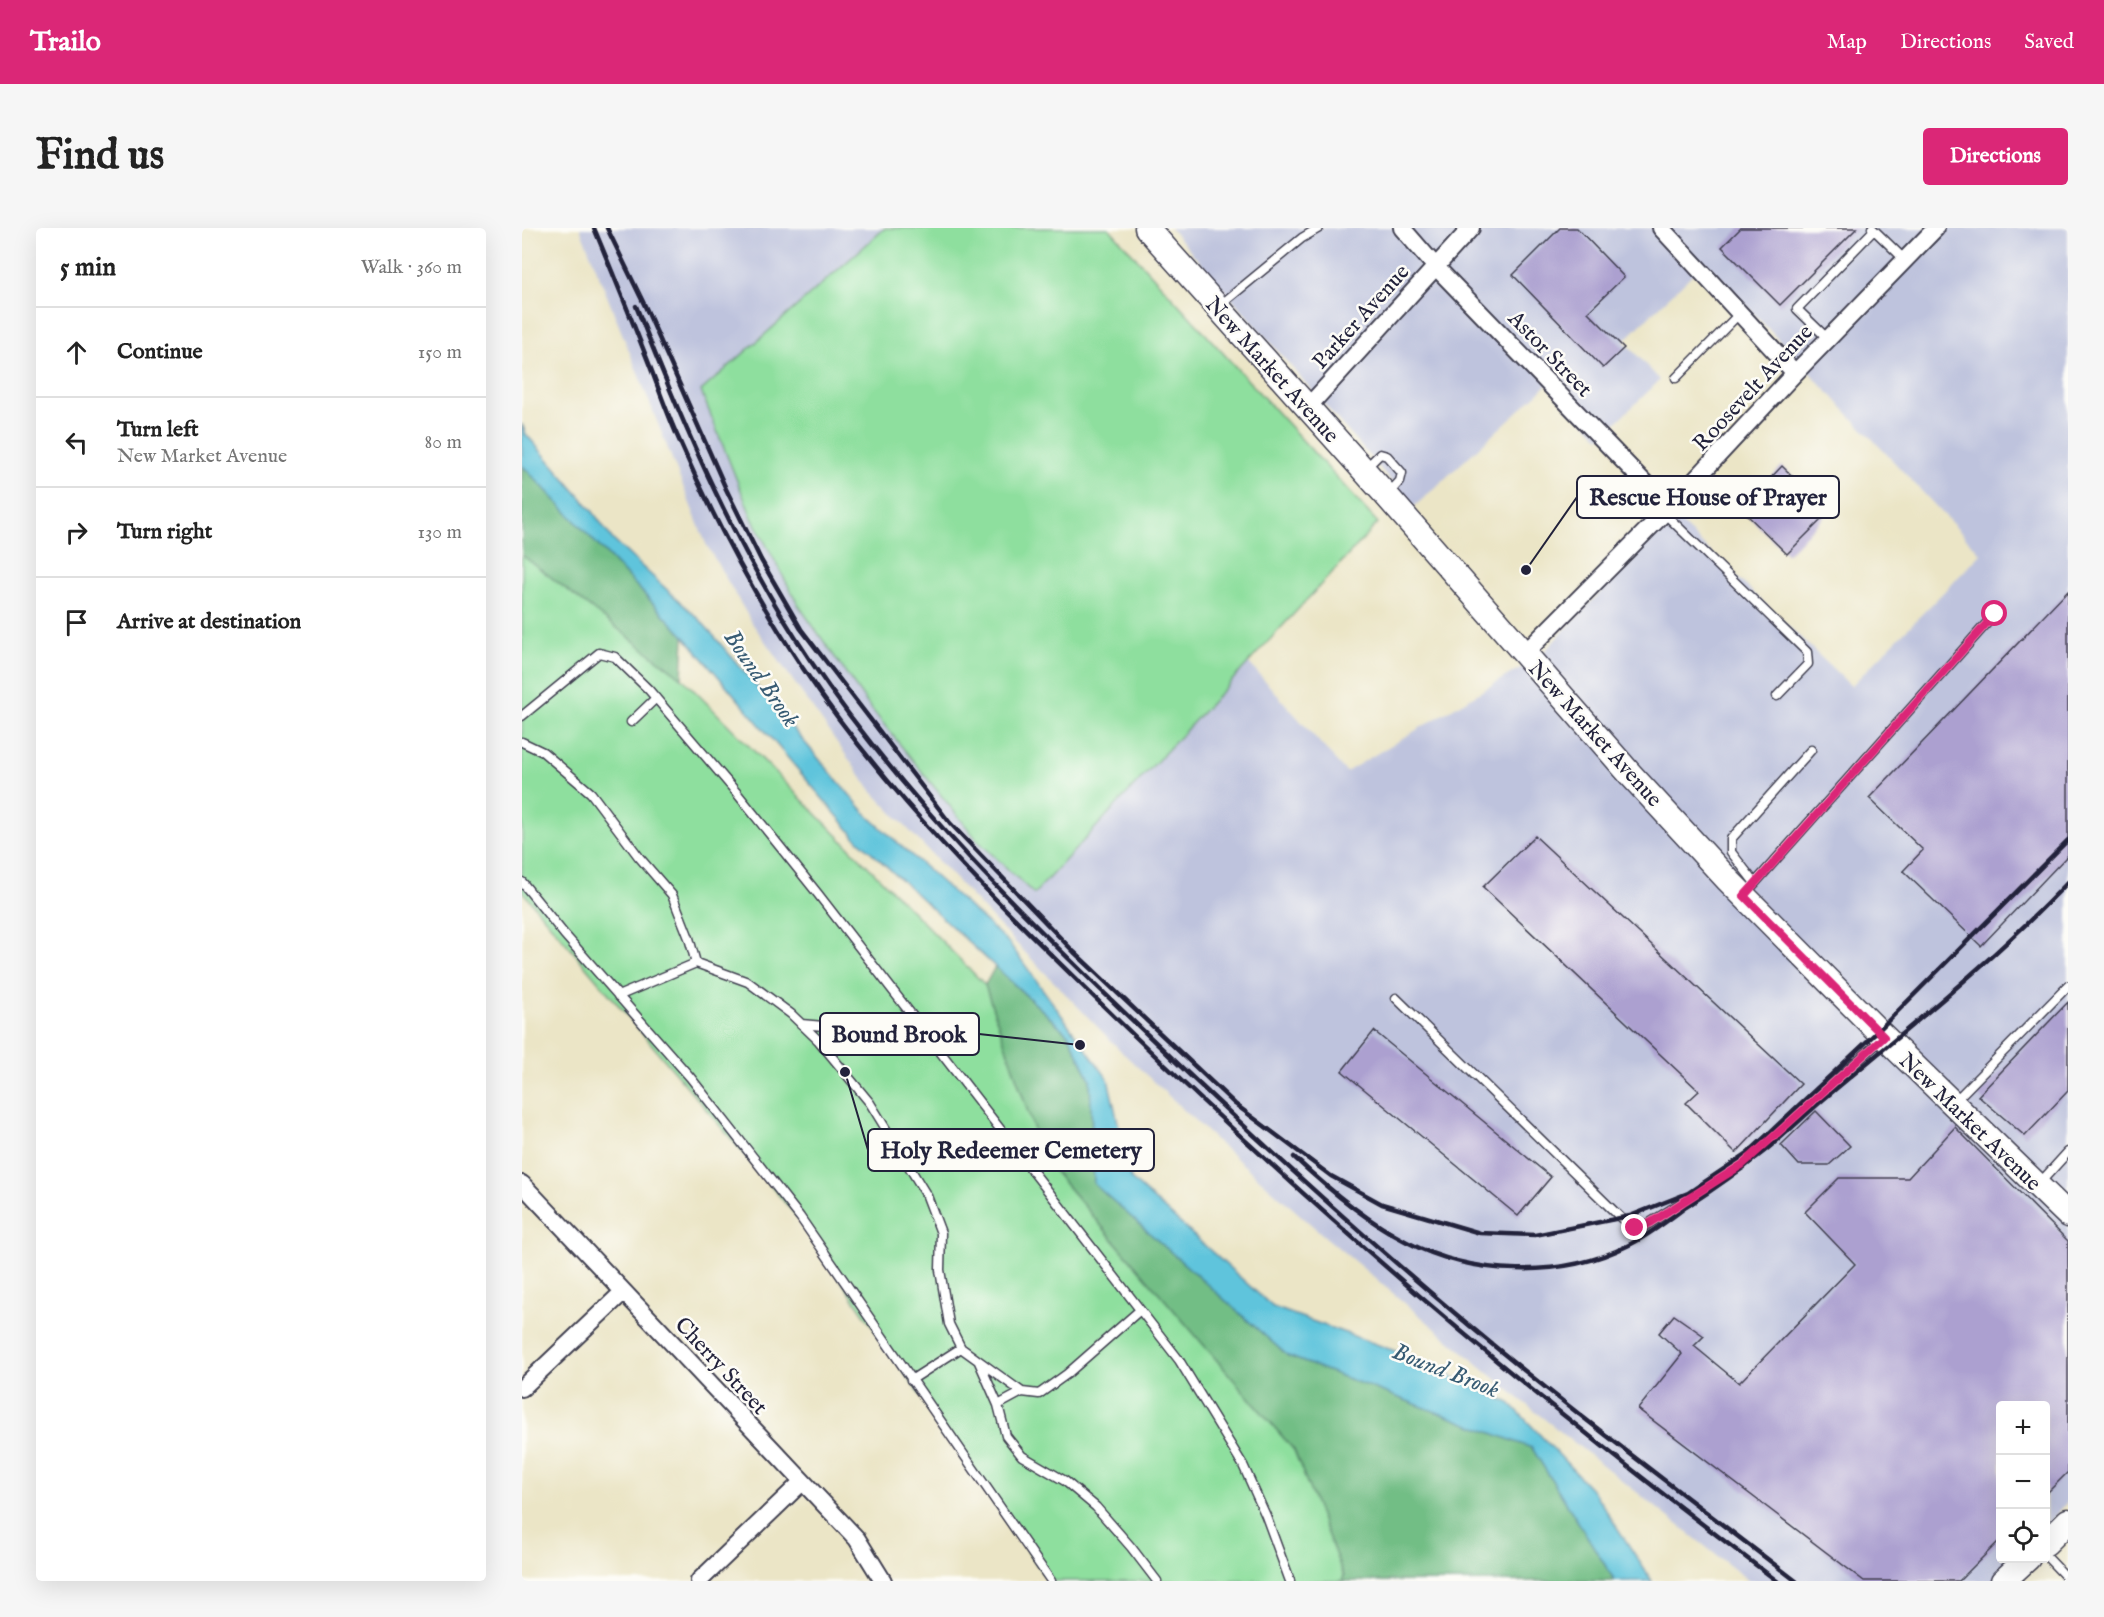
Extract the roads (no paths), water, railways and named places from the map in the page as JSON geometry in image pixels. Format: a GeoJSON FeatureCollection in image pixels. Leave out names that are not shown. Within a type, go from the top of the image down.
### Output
{"type":"FeatureCollection","features":[{"type":"Feature","properties":{"kind":"main road","name":"New Market Avenue"},"geometry":{"type":"LineString","coordinates":[[1147,228],[1386,495],[1630,774],[1749,889],[1884,1037],[2068,1215]]}},
{"type":"Feature","properties":{"kind":"main road"},"geometry":{"type":"LineString","coordinates":[[2050,1539],[2068,1521]]}},
{"type":"Feature","properties":{"kind":"main road"},"geometry":{"type":"LineString","coordinates":[[2004,1581],[2023,1563]]}},
{"type":"Feature","properties":{"kind":"street","name":"Astor Street"},"geometry":{"type":"LineString","coordinates":[[1402,228],[1435,266],[1666,510]]}},
{"type":"Feature","properties":{"kind":"street","name":"Parker Avenue"},"geometry":{"type":"LineString","coordinates":[[1307,408],[1471,228]]}},
{"type":"Feature","properties":{"kind":"street"},"geometry":{"type":"LineString","coordinates":[[1661,228],[1796,373]]}},
{"type":"Feature","properties":{"kind":"street","name":"Roosevelt Avenue"},"geometry":{"type":"LineString","coordinates":[[1525,653],[1666,510],[1936,228]]}},
{"type":"Feature","properties":{"kind":"street","name":"Cherry Street"},"geometry":{"type":"LineString","coordinates":[[522,1184],[857,1539],[883,1581]]}},
{"type":"Feature","properties":{"kind":"street"},"geometry":{"type":"LineString","coordinates":[[522,1388],[623,1292]]}},
{"type":"Feature","properties":{"kind":"street"},"geometry":{"type":"LineString","coordinates":[[699,1581],[802,1482]]}},
{"type":"Feature","properties":{"kind":"lane"},"geometry":{"type":"LineString","coordinates":[[1218,307],[1302,238],[1319,228]]}},
{"type":"Feature","properties":{"kind":"lane"},"geometry":{"type":"LineString","coordinates":[[1828,339],[1797,309],[1873,229],[1904,260]]}},
{"type":"Feature","properties":{"kind":"lane"},"geometry":{"type":"LineString","coordinates":[[1676,378],[1740,313]]}},
{"type":"Feature","properties":{"kind":"lane"},"geometry":{"type":"LineString","coordinates":[[1666,510],[1807,652],[1808,663],[1777,696]]}},
{"type":"Feature","properties":{"kind":"lane"},"geometry":{"type":"LineString","coordinates":[[1811,750],[1731,839],[1731,852],[1749,889],[1995,614]]}},
{"type":"Feature","properties":{"kind":"lane"},"geometry":{"type":"LineString","coordinates":[[522,716],[599,653],[615,657],[656,698],[811,885],[1179,1360],[1243,1465],[1266,1516],[1290,1581]]}},
{"type":"Feature","properties":{"kind":"lane"},"geometry":{"type":"LineString","coordinates":[[631,722],[656,698]]}},
{"type":"Feature","properties":{"kind":"lane"},"geometry":{"type":"LineString","coordinates":[[522,742],[543,752],[591,794],[639,857],[672,895],[696,963]]}},
{"type":"Feature","properties":{"kind":"lane"},"geometry":{"type":"LineString","coordinates":[[522,882],[564,934],[690,1077],[800,1217],[1051,1581]]}},
{"type":"Feature","properties":{"kind":"lane"},"geometry":{"type":"LineString","coordinates":[[618,996],[696,963],[748,982],[818,1040],[870,1103],[927,1196],[941,1233],[940,1270],[949,1324],[961,1348],[1022,1392],[1039,1394],[1048,1388],[1068,1374],[1140,1310]]}},
{"type":"Feature","properties":{"kind":"lane"},"geometry":{"type":"LineString","coordinates":[[1952,1104],[2068,986]]}},
{"type":"Feature","properties":{"kind":"lane"},"geometry":{"type":"LineString","coordinates":[[1396,998],[1630,1227],[1635,1228],[1645,1226],[1743,1164],[1884,1037]]}},
{"type":"Feature","properties":{"kind":"lane"},"geometry":{"type":"LineString","coordinates":[[801,1024],[846,1028],[915,1020]]}},
{"type":"Feature","properties":{"kind":"lane"},"geometry":{"type":"LineString","coordinates":[[2038,1185],[2068,1152]]}},
{"type":"Feature","properties":{"kind":"lane"},"geometry":{"type":"LineString","coordinates":[[911,1380],[961,1348]]}},
{"type":"Feature","properties":{"kind":"lane"},"geometry":{"type":"LineString","coordinates":[[979,1360],[998,1405],[1006,1436],[1022,1456],[1065,1482],[1096,1507],[1131,1547],[1156,1581]]}},
{"type":"Feature","properties":{"kind":"lane"},"geometry":{"type":"LineString","coordinates":[[998,1405],[1022,1392]]}},
{"type":"Feature","properties":{"kind":"lane"},"geometry":{"type":"LineString","coordinates":[[2050,1560],[2068,1579]]}},
{"type":"Feature","properties":{"kind":"water"},"geometry":{"type":"Polygon","coordinates":[[[522,424],[526,434],[591,509],[613,540],[701,621],[867,815],[1009,943],[1108,1079],[1131,1179],[1273,1307],[1398,1352],[1510,1403],[1594,1492],[1652,1581],[1615,1581],[1532,1448],[1288,1356],[1094,1184],[1090,1079],[1069,1035],[857,839],[684,636],[522,465],[522,424]]]}},
{"type":"Feature","properties":{"kind":"railway"},"geometry":{"type":"LineString","coordinates":[[594,228],[676,433],[734,553],[802,667],[836,716],[911,809],[992,896],[1077,980],[1231,1128],[1345,1231],[1521,1381],[1777,1581]]}},
{"type":"Feature","properties":{"kind":"railway"},"geometry":{"type":"LineString","coordinates":[[607,228],[645,306],[726,489],[761,560],[801,629],[950,823],[1074,952],[1235,1104],[1331,1176],[1382,1204],[1480,1233],[1535,1235],[1630,1216],[1688,1193],[1749,1152],[1878,1031],[2068,840]]}},
{"type":"Feature","properties":{"kind":"railway"},"geometry":{"type":"LineString","coordinates":[[636,306],[673,398],[714,488],[758,576],[783,618],[810,660],[886,763],[970,858],[1059,950],[1188,1074],[1379,1248],[1540,1383],[1796,1581]]}},
{"type":"Feature","properties":{"kind":"railway"},"geometry":{"type":"LineString","coordinates":[[1294,1157],[1363,1214],[1392,1234],[1432,1253],[1460,1262],[1517,1269],[1546,1268],[1601,1257],[1650,1233],[1767,1149],[1982,965],[2068,882]]}},
{"type":"Feature","properties":{"kind":"place","name":"Rescue House of Prayer"},"geometry":{"type":"Point","coordinates":[1526,570]}},
{"type":"Feature","properties":{"kind":"place","name":"Bound Brook"},"geometry":{"type":"Point","coordinates":[1080,1045]}},
{"type":"Feature","properties":{"kind":"place","name":"Holy Redeemer Cemetery"},"geometry":{"type":"Point","coordinates":[845,1072]}}]}
